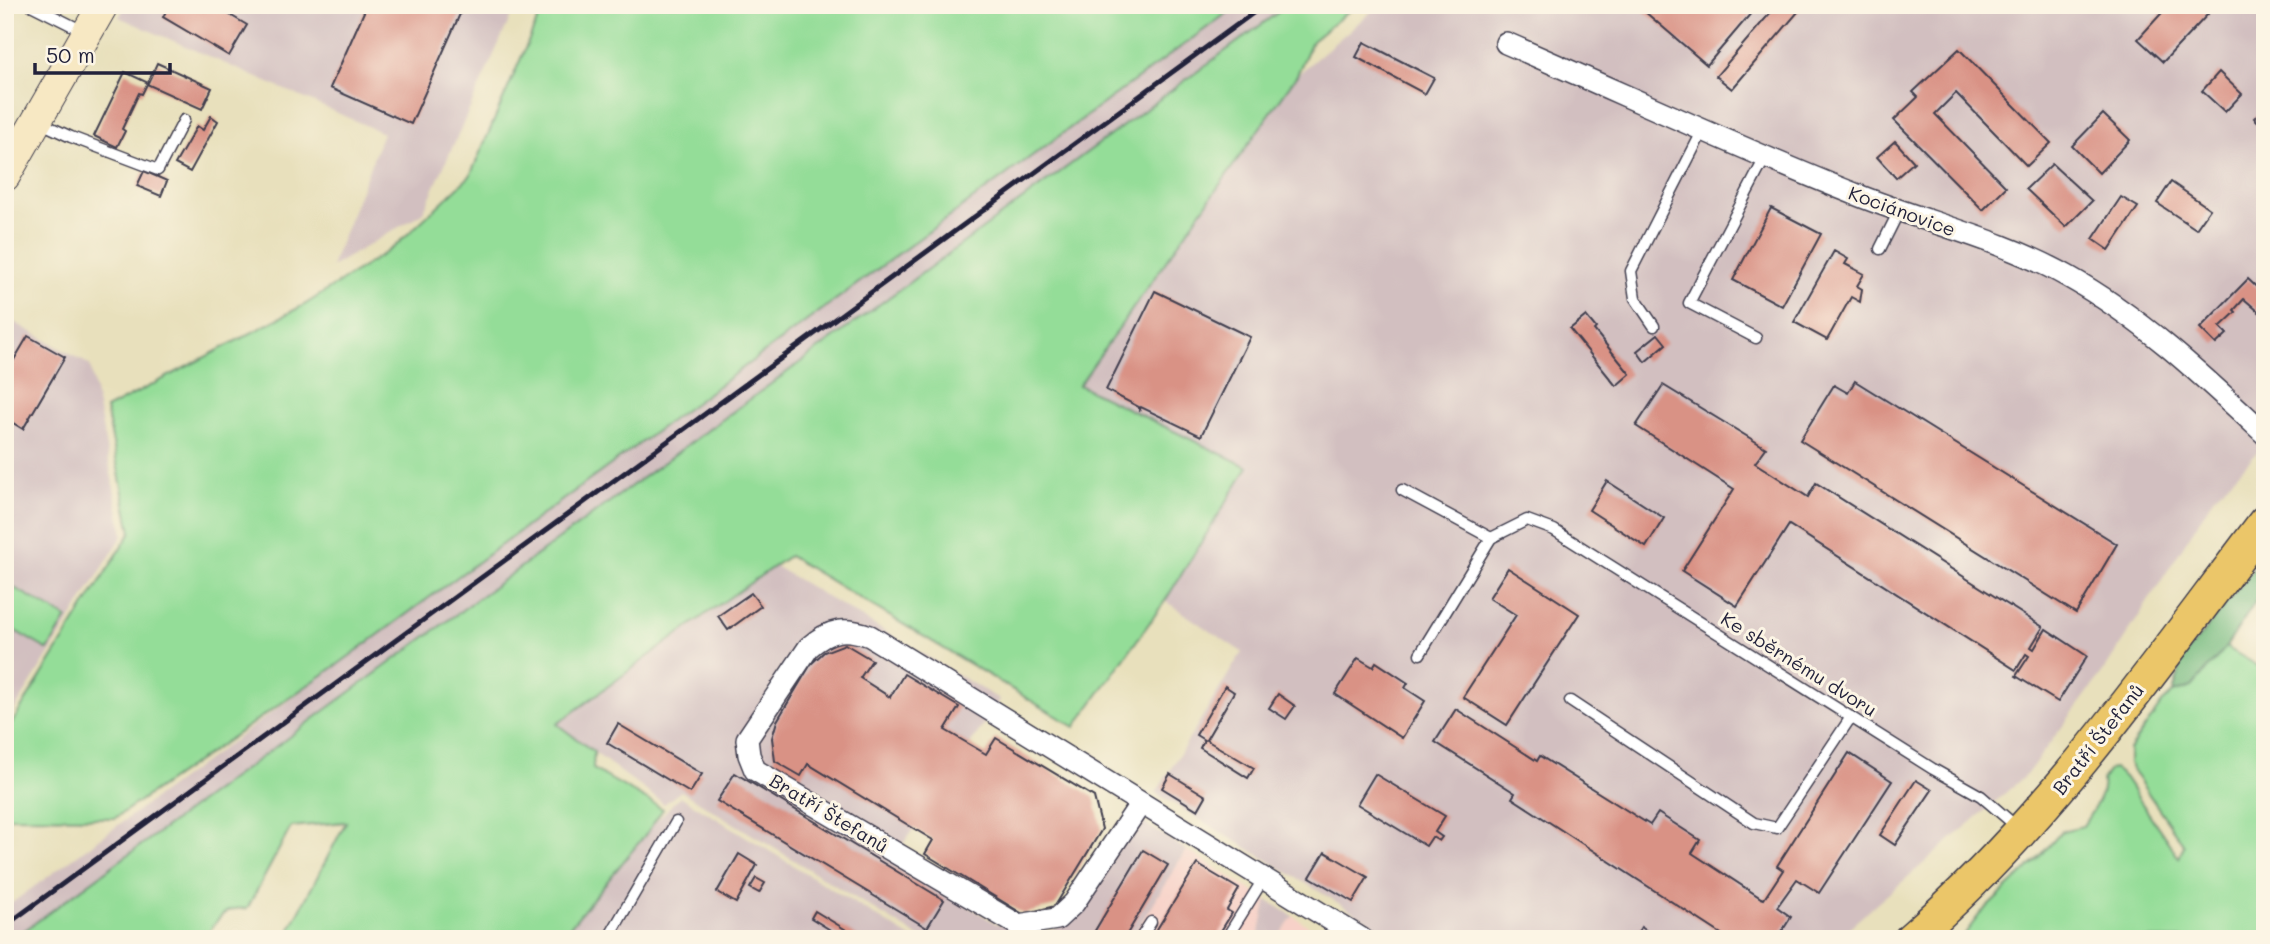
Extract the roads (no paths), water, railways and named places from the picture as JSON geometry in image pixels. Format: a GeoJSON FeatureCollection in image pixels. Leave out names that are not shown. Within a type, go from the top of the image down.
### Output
{"type":"FeatureCollection","features":[{"type":"Feature","properties":{"kind":"main road"},"geometry":{"type":"LineString","coordinates":[[5,176],[103,5]]}},
{"type":"Feature","properties":{"kind":"main road","name":"Bratří Štefanů"},"geometry":{"type":"LineString","coordinates":[[1911,939],[1967,888],[2022,831],[2080,764],[2265,522]]}},
{"type":"Feature","properties":{"kind":"street","name":"Kociánovice"},"geometry":{"type":"LineString","coordinates":[[1506,43],[1703,130],[1899,211],[2032,258],[2100,296],[2151,331],[2265,434]]}},
{"type":"Feature","properties":{"kind":"street","name":"Bratří Štefanů"},"geometry":{"type":"LineString","coordinates":[[1141,803],[1074,903],[1057,919],[1026,931],[755,770],[748,755],[747,739],[809,647],[834,632],[853,630],[870,636],[1362,939]]}},
{"type":"Feature","properties":{"kind":"lane"},"geometry":{"type":"LineString","coordinates":[[31,5],[87,33]]}},
{"type":"Feature","properties":{"kind":"lane"},"geometry":{"type":"LineString","coordinates":[[37,121],[158,170],[184,120]]}},
{"type":"Feature","properties":{"kind":"lane"},"geometry":{"type":"LineString","coordinates":[[1654,326],[1635,298],[1631,271],[1703,130]]}},
{"type":"Feature","properties":{"kind":"lane"},"geometry":{"type":"LineString","coordinates":[[1756,338],[1689,303],[1766,156]]}},
{"type":"Feature","properties":{"kind":"lane"},"geometry":{"type":"LineString","coordinates":[[1880,249],[1899,211]]}},
{"type":"Feature","properties":{"kind":"lane"},"geometry":{"type":"LineString","coordinates":[[1402,490],[1491,538],[1420,654]]}},
{"type":"Feature","properties":{"kind":"lane","name":"Ke sběrnému dvoru"},"geometry":{"type":"LineString","coordinates":[[1491,538],[1527,520],[1554,530],[1981,796],[2022,831]]}},
{"type":"Feature","properties":{"kind":"lane"},"geometry":{"type":"LineString","coordinates":[[1570,701],[1754,823],[1777,828],[1851,717]]}},
{"type":"Feature","properties":{"kind":"lane"},"geometry":{"type":"LineString","coordinates":[[608,939],[676,822]]}},
{"type":"Feature","properties":{"kind":"lane"},"geometry":{"type":"LineString","coordinates":[[1226,939],[1264,878]]}},
{"type":"Feature","properties":{"kind":"lane"},"geometry":{"type":"LineString","coordinates":[[1140,939],[1151,922]]}},
{"type":"Feature","properties":{"kind":"railway"},"geometry":{"type":"LineString","coordinates":[[5,926],[1264,5]]}}]}
